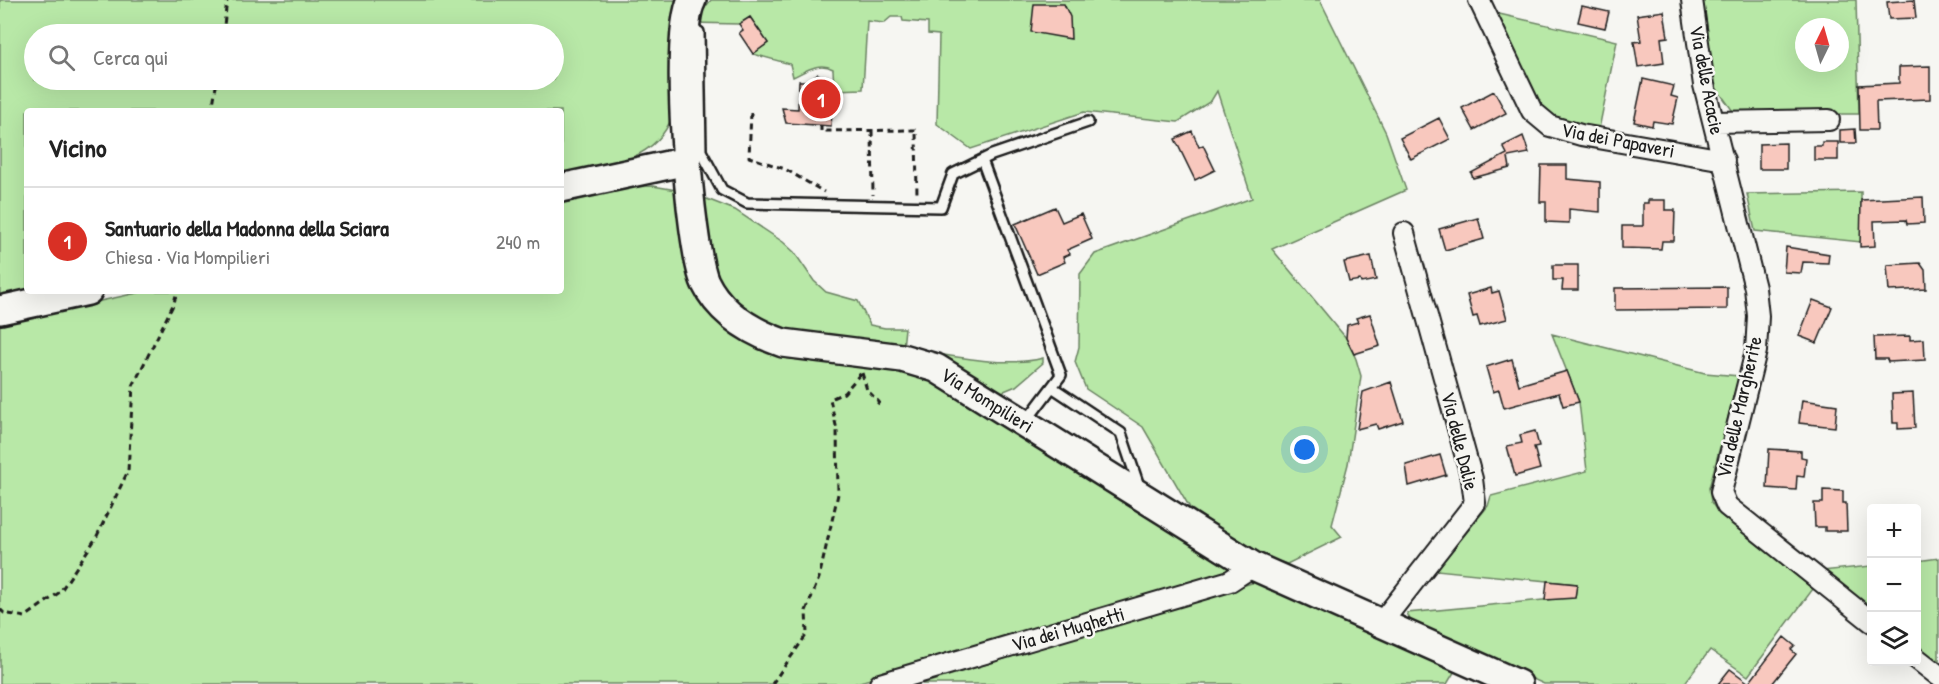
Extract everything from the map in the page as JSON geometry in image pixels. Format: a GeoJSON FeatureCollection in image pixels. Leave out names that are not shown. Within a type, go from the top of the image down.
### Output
{"type":"FeatureCollection","features":[{"type":"Feature","properties":{"kind":"street","name":"Via Mompilieri"},"geometry":{"type":"LineString","coordinates":[[692,0],[683,25],[687,161],[700,266],[714,296],[735,318],[766,337],[783,343],[902,358],[936,368],[1253,566],[1518,684]]}},
{"type":"Feature","properties":{"kind":"street","name":"Via dei Papaveri"},"geometry":{"type":"LineString","coordinates":[[1479,0],[1532,111],[1550,126],[1581,135],[1724,160]]}},
{"type":"Feature","properties":{"kind":"street","name":"Via delle Acacie"},"geometry":{"type":"LineString","coordinates":[[1692,0],[1704,85],[1724,160]]}},
{"type":"Feature","properties":{"kind":"street"},"geometry":{"type":"LineString","coordinates":[[1714,122],[1829,120]]}},
{"type":"Feature","properties":{"kind":"street","name":"Via delle Margherite"},"geometry":{"type":"LineString","coordinates":[[1724,160],[1755,288],[1758,316],[1756,351],[1721,492],[1727,506],[1867,618]]}},
{"type":"Feature","properties":{"kind":"street"},"geometry":{"type":"LineString","coordinates":[[564,187],[687,161]]}},
{"type":"Feature","properties":{"kind":"street","name":"Via delle Dalie"},"geometry":{"type":"LineString","coordinates":[[1381,622],[1475,503],[1472,479],[1404,233]]}},
{"type":"Feature","properties":{"kind":"street"},"geometry":{"type":"LineString","coordinates":[[0,310],[74,294]]}},
{"type":"Feature","properties":{"kind":"street","name":"Via dei Mughetti"},"geometry":{"type":"LineString","coordinates":[[880,684],[1230,581],[1253,566]]}},
{"type":"Feature","properties":{"kind":"street"},"geometry":{"type":"LineString","coordinates":[[1921,661],[1939,676]]}},
{"type":"Feature","properties":{"kind":"lane"},"geometry":{"type":"LineString","coordinates":[[699,32],[701,150],[722,190],[747,203],[941,207],[952,174],[982,160],[1088,122]]}},
{"type":"Feature","properties":{"kind":"lane"},"geometry":{"type":"LineString","coordinates":[[982,160],[1061,375],[1025,423]]}},
{"type":"Feature","properties":{"kind":"lane"},"geometry":{"type":"LineString","coordinates":[[1052,387],[1121,433],[1143,497]]}},
{"type":"Feature","properties":{"kind":"path"},"geometry":{"type":"LineString","coordinates":[[224,24],[227,0]]}},
{"type":"Feature","properties":{"kind":"path"},"geometry":{"type":"LineString","coordinates":[[212,108],[215,90]]}},
{"type":"Feature","properties":{"kind":"path"},"geometry":{"type":"LineString","coordinates":[[751,113],[749,158],[784,169],[844,205]]}},
{"type":"Feature","properties":{"kind":"path"},"geometry":{"type":"LineString","coordinates":[[822,125],[821,131],[916,130],[917,207]]}},
{"type":"Feature","properties":{"kind":"path"},"geometry":{"type":"LineString","coordinates":[[872,131],[873,206]]}},
{"type":"Feature","properties":{"kind":"path"},"geometry":{"type":"LineString","coordinates":[[0,609],[4,613],[25,617],[60,592],[96,537],[128,471],[133,386],[176,294]]}},
{"type":"Feature","properties":{"kind":"path"},"geometry":{"type":"LineString","coordinates":[[772,684],[807,634],[806,612],[819,578],[838,494],[837,430],[830,399],[844,393],[863,370],[861,375],[867,390],[879,402],[876,406]]}},
{"type":"Feature","properties":{"kind":"green space"},"geometry":{"type":"Polygon","coordinates":[[[0,0],[685,0],[675,108],[668,126],[658,140],[630,158],[564,174],[564,108],[24,108],[24,292],[0,299],[0,0]]]}},
{"type":"Feature","properties":{"kind":"green space"},"geometry":{"type":"Polygon","coordinates":[[[711,0],[1320,0],[1386,133],[1406,190],[1272,249],[1346,338],[1361,376],[1348,464],[1332,525],[1342,537],[1287,564],[1261,556],[1190,508],[1143,427],[1086,389],[1075,362],[1079,347],[1080,274],[1095,254],[1252,198],[1217,91],[1211,101],[1178,122],[1084,112],[971,149],[937,124],[939,35],[928,34],[928,23],[903,21],[902,17],[891,17],[884,23],[867,21],[863,89],[834,90],[833,69],[818,66],[793,77],[790,64],[753,54],[768,43],[750,17],[739,24],[692,23],[711,0]]]}},
{"type":"Feature","properties":{"kind":"green space"},"geometry":{"type":"Polygon","coordinates":[[[1701,0],[1856,0],[1859,114],[1735,114],[1712,82],[1701,0]]]}},
{"type":"Feature","properties":{"kind":"green space"},"geometry":{"type":"Polygon","coordinates":[[[1495,13],[1617,41],[1599,129],[1562,120],[1543,106],[1527,82],[1495,13]]]}},
{"type":"Feature","properties":{"kind":"green space"},"geometry":{"type":"Polygon","coordinates":[[[653,186],[682,191],[724,321],[911,367],[1236,568],[1226,576],[853,684],[0,684],[0,323],[132,294],[564,294],[564,199],[629,187],[653,186]]]}},
{"type":"Feature","properties":{"kind":"green space"},"geometry":{"type":"Polygon","coordinates":[[[1861,192],[1861,242],[1755,231],[1747,194],[1861,192]]]}},
{"type":"Feature","properties":{"kind":"green space"},"geometry":{"type":"Polygon","coordinates":[[[699,196],[735,210],[783,242],[794,252],[814,281],[826,292],[858,301],[870,325],[905,328],[903,348],[774,331],[718,291],[699,196]]]}},
{"type":"Feature","properties":{"kind":"green space"},"geometry":{"type":"Polygon","coordinates":[[[1552,334],[1705,373],[1739,376],[1709,488],[1711,502],[1719,514],[1813,589],[1748,676],[1710,650],[1684,684],[1544,684],[1412,624],[1407,613],[1575,597],[1577,584],[1436,570],[1488,506],[1491,496],[1587,471],[1579,402],[1552,334]]]}},
{"type":"Feature","properties":{"kind":"green space"},"geometry":{"type":"Polygon","coordinates":[[[915,350],[996,361],[1029,361],[1043,358],[1043,363],[1016,386],[997,394],[915,350]]]}},
{"type":"Feature","properties":{"kind":"green space"},"geometry":{"type":"Polygon","coordinates":[[[1939,558],[1939,663],[1921,649],[1921,560],[1939,558]]]}},
{"type":"Feature","properties":{"kind":"green space"},"geometry":{"type":"Polygon","coordinates":[[[1867,566],[1867,607],[1821,571],[1867,566]]]}},
{"type":"Feature","properties":{"kind":"green space"},"geometry":{"type":"Polygon","coordinates":[[[1268,578],[1459,664],[1447,684],[922,684],[1268,578]]]}},
{"type":"Feature","properties":{"kind":"building"},"geometry":{"type":"Polygon","coordinates":[[[1914,0],[1916,18],[1889,19],[1887,2],[1914,0]]]}},
{"type":"Feature","properties":{"kind":"building"},"geometry":{"type":"Polygon","coordinates":[[[1034,4],[1064,4],[1070,17],[1071,39],[1031,32],[1034,4]]]}},
{"type":"Feature","properties":{"kind":"building"},"geometry":{"type":"Polygon","coordinates":[[[1582,6],[1609,12],[1605,28],[1578,22],[1582,6]]]}},
{"type":"Feature","properties":{"kind":"building"},"geometry":{"type":"Polygon","coordinates":[[[1664,11],[1668,37],[1661,38],[1664,63],[1638,67],[1634,42],[1641,41],[1637,15],[1664,11]]]}},
{"type":"Feature","properties":{"kind":"building"},"geometry":{"type":"Polygon","coordinates":[[[750,17],[768,43],[753,54],[739,33],[743,30],[739,24],[750,17]]]}},
{"type":"Feature","properties":{"kind":"building"},"geometry":{"type":"Polygon","coordinates":[[[1930,66],[1930,99],[1876,101],[1877,130],[1860,130],[1859,85],[1899,83],[1899,67],[1930,66]]]}},
{"type":"Feature","properties":{"kind":"building"},"geometry":{"type":"Polygon","coordinates":[[[817,74],[829,77],[834,89],[831,126],[786,123],[782,108],[798,109],[799,81],[808,81],[817,74]]]}},
{"type":"Feature","properties":{"kind":"building"},"geometry":{"type":"Polygon","coordinates":[[[1643,79],[1674,86],[1671,96],[1678,98],[1672,124],[1653,121],[1652,126],[1634,122],[1643,79]]]}},
{"type":"Feature","properties":{"kind":"building"},"geometry":{"type":"Polygon","coordinates":[[[1494,91],[1506,113],[1474,130],[1462,108],[1494,91]]]}},
{"type":"Feature","properties":{"kind":"building"},"geometry":{"type":"Polygon","coordinates":[[[1439,118],[1450,139],[1411,159],[1400,138],[1439,118]]]}},
{"type":"Feature","properties":{"kind":"building"},"geometry":{"type":"Polygon","coordinates":[[[1855,129],[1856,143],[1840,143],[1840,130],[1855,129]]]}},
{"type":"Feature","properties":{"kind":"building"},"geometry":{"type":"Polygon","coordinates":[[[1192,131],[1199,147],[1203,145],[1215,170],[1195,180],[1175,139],[1192,131]]]}},
{"type":"Feature","properties":{"kind":"building"},"geometry":{"type":"Polygon","coordinates":[[[1523,136],[1529,153],[1508,157],[1510,168],[1473,178],[1471,173],[1507,154],[1503,146],[1523,136]]]}},
{"type":"Feature","properties":{"kind":"building"},"geometry":{"type":"Polygon","coordinates":[[[1822,142],[1838,142],[1838,160],[1814,160],[1814,146],[1822,146],[1822,142]]]}},
{"type":"Feature","properties":{"kind":"building"},"geometry":{"type":"Polygon","coordinates":[[[1786,143],[1786,169],[1759,169],[1759,144],[1786,143]]]}},
{"type":"Feature","properties":{"kind":"building"},"geometry":{"type":"Polygon","coordinates":[[[1541,165],[1567,165],[1567,179],[1600,182],[1600,212],[1569,209],[1569,223],[1546,222],[1546,202],[1540,202],[1541,165]]]}},
{"type":"Feature","properties":{"kind":"building"},"geometry":{"type":"Polygon","coordinates":[[[1923,197],[1924,223],[1907,224],[1906,220],[1874,221],[1875,246],[1860,247],[1861,200],[1923,197]]]}},
{"type":"Feature","properties":{"kind":"building"},"geometry":{"type":"Polygon","coordinates":[[[1648,200],[1665,200],[1665,210],[1675,210],[1674,241],[1662,241],[1661,249],[1622,248],[1622,226],[1643,226],[1643,203],[1648,203],[1648,200]]]}},
{"type":"Feature","properties":{"kind":"building"},"geometry":{"type":"Polygon","coordinates":[[[1055,207],[1062,222],[1081,214],[1092,239],[1067,250],[1070,254],[1063,257],[1065,262],[1037,274],[1015,224],[1055,207]]]}},
{"type":"Feature","properties":{"kind":"building"},"geometry":{"type":"Polygon","coordinates":[[[1478,218],[1484,239],[1445,250],[1439,229],[1478,218]]]}},
{"type":"Feature","properties":{"kind":"building"},"geometry":{"type":"Polygon","coordinates":[[[1786,247],[1829,254],[1828,263],[1803,262],[1801,273],[1784,272],[1786,247]]]}},
{"type":"Feature","properties":{"kind":"building"},"geometry":{"type":"Polygon","coordinates":[[[1371,256],[1376,280],[1361,283],[1360,280],[1349,282],[1344,262],[1371,256]]]}},
{"type":"Feature","properties":{"kind":"building"},"geometry":{"type":"Polygon","coordinates":[[[1920,263],[1925,270],[1926,289],[1889,291],[1887,265],[1920,263]]]}},
{"type":"Feature","properties":{"kind":"building"},"geometry":{"type":"Polygon","coordinates":[[[1553,265],[1578,265],[1578,290],[1562,290],[1563,280],[1553,280],[1553,265]]]}},
{"type":"Feature","properties":{"kind":"building"},"geometry":{"type":"Polygon","coordinates":[[[1727,287],[1727,309],[1615,310],[1615,288],[1727,287]]]}},
{"type":"Feature","properties":{"kind":"building"},"geometry":{"type":"Polygon","coordinates":[[[1491,288],[1492,293],[1499,291],[1507,319],[1480,326],[1477,316],[1473,317],[1467,295],[1491,288]]]}},
{"type":"Feature","properties":{"kind":"building"},"geometry":{"type":"Polygon","coordinates":[[[1813,300],[1832,307],[1817,343],[1799,336],[1813,300]]]}},
{"type":"Feature","properties":{"kind":"building"},"geometry":{"type":"Polygon","coordinates":[[[1370,314],[1380,346],[1354,354],[1346,338],[1347,325],[1358,322],[1356,318],[1370,314]]]}},
{"type":"Feature","properties":{"kind":"building"},"geometry":{"type":"Polygon","coordinates":[[[1910,336],[1910,340],[1924,339],[1925,360],[1888,362],[1887,359],[1875,359],[1874,337],[1910,336]]]}},
{"type":"Feature","properties":{"kind":"building"},"geometry":{"type":"Polygon","coordinates":[[[1512,359],[1519,385],[1567,371],[1579,402],[1563,406],[1559,393],[1504,408],[1499,390],[1493,392],[1486,367],[1512,359]]]}},
{"type":"Feature","properties":{"kind":"building"},"geometry":{"type":"Polygon","coordinates":[[[1391,382],[1403,421],[1378,429],[1376,424],[1357,429],[1363,392],[1391,382]]]}},
{"type":"Feature","properties":{"kind":"building"},"geometry":{"type":"Polygon","coordinates":[[[1913,393],[1915,428],[1898,429],[1898,423],[1893,423],[1892,394],[1913,393]]]}},
{"type":"Feature","properties":{"kind":"building"},"geometry":{"type":"Polygon","coordinates":[[[1802,400],[1837,405],[1835,427],[1799,423],[1802,400]]]}},
{"type":"Feature","properties":{"kind":"building"},"geometry":{"type":"Polygon","coordinates":[[[1535,431],[1539,446],[1534,447],[1540,469],[1515,476],[1507,446],[1522,443],[1520,435],[1535,431]]]}},
{"type":"Feature","properties":{"kind":"building"},"geometry":{"type":"Polygon","coordinates":[[[1769,449],[1801,451],[1801,457],[1806,458],[1804,477],[1797,476],[1796,490],[1767,488],[1769,449]]]}},
{"type":"Feature","properties":{"kind":"building"},"geometry":{"type":"Polygon","coordinates":[[[1440,455],[1446,475],[1409,486],[1406,465],[1440,455]]]}},
{"type":"Feature","properties":{"kind":"building"},"geometry":{"type":"Polygon","coordinates":[[[1823,490],[1843,491],[1847,531],[1825,531],[1825,527],[1815,527],[1814,503],[1823,503],[1823,490]]]}},
{"type":"Feature","properties":{"kind":"building"},"geometry":{"type":"Polygon","coordinates":[[[1547,581],[1577,584],[1575,598],[1545,600],[1547,581]]]}},
{"type":"Feature","properties":{"kind":"building"},"geometry":{"type":"Polygon","coordinates":[[[1784,637],[1795,646],[1791,650],[1796,654],[1772,684],[1718,684],[1730,669],[1749,683],[1784,637]]]}},
{"type":"Feature","properties":{"kind":"place","name":"Santuario della Madonna della Sciara"},"geometry":{"type":"Point","coordinates":[821,99]}}]}
